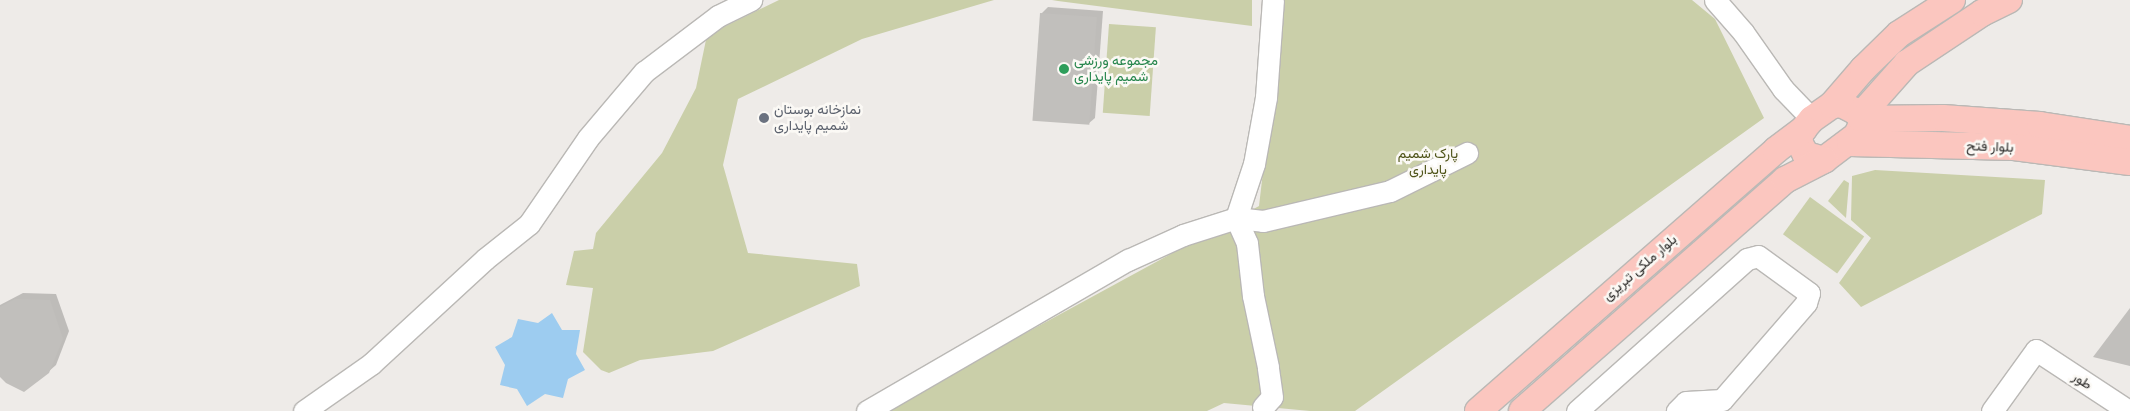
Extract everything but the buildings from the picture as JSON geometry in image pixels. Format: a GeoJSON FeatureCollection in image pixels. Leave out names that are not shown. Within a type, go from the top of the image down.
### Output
{"type":"FeatureCollection","features":[{"type":"Feature","properties":{"kind":"main road","name":"بلوار ملکى تبریزى"},"geometry":{"type":"LineString","coordinates":[[1478,411],[1776,150],[1816,118],[1899,34],[1952,0]]}},
{"type":"Feature","properties":{"kind":"main road"},"geometry":{"type":"LineString","coordinates":[[1860,118],[1907,64],[1982,13],[2009,0]]}},
{"type":"Feature","properties":{"kind":"main road"},"geometry":{"type":"LineString","coordinates":[[1522,411],[1785,180],[1824,160],[1850,143],[1857,135],[1861,126],[1860,118],[1849,107],[1841,104],[1816,118],[1799,142],[1806,155],[1824,160]]}},
{"type":"Feature","properties":{"kind":"main road","name":"بلوار فتح"},"geometry":{"type":"LineString","coordinates":[[1860,118],[1943,118],[2040,125],[2130,139]]}},
{"type":"Feature","properties":{"kind":"main road","name":"بلوار فتح"},"geometry":{"type":"LineString","coordinates":[[1850,143],[2014,147],[2130,162]]}},
{"type":"Feature","properties":{"kind":"street"},"geometry":{"type":"LineString","coordinates":[[304,411],[372,364],[485,259],[528,224],[588,138],[644,72],[718,16],[751,0]]}},
{"type":"Feature","properties":{"kind":"street"},"geometry":{"type":"LineString","coordinates":[[1264,407],[1272,397],[1269,375],[1253,296],[1247,244],[1236,218],[1254,164],[1266,97],[1273,0]]}},
{"type":"Feature","properties":{"kind":"street"},"geometry":{"type":"LineString","coordinates":[[1715,0],[1743,32],[1784,89],[1816,118]]}},
{"type":"Feature","properties":{"kind":"street"},"geometry":{"type":"LineString","coordinates":[[867,411],[1128,260],[1184,236],[1236,218],[1262,221],[1390,191],[1467,153]]}},
{"type":"Feature","properties":{"kind":"street"},"geometry":{"type":"LineString","coordinates":[[1577,411],[1747,259],[1758,256],[1809,293],[1806,303],[1722,400],[1686,402],[1677,411]]}},
{"type":"Feature","properties":{"kind":"street","name":"طور"},"geometry":{"type":"LineString","coordinates":[[1992,411],[2036,350],[2129,411]]}},
{"type":"Feature","properties":{"kind":"green space"},"geometry":{"type":"Polygon","coordinates":[[[779,0],[994,0],[862,39],[738,99],[723,165],[748,253],[857,264],[860,286],[713,351],[640,360],[609,373],[601,370],[583,352],[593,288],[566,285],[574,251],[593,249],[596,233],[662,153],[696,88],[707,35],[779,0]]]}},
{"type":"Feature","properties":{"kind":"green space"},"geometry":{"type":"Polygon","coordinates":[[[1052,0],[1252,0],[1252,26],[1058,1],[1052,0]]]}},
{"type":"Feature","properties":{"kind":"green space","name":"پارک شمیم پایداری"},"geometry":{"type":"Polygon","coordinates":[[[1283,0],[1692,0],[1715,19],[1764,118],[1355,411],[1310,411],[1224,403],[1207,411],[882,411],[1259,206],[1283,0]]]}},
{"type":"Feature","properties":{"kind":"green space"},"geometry":{"type":"Polygon","coordinates":[[[1109,24],[1156,27],[1150,116],[1103,113],[1109,24]]]}},
{"type":"Feature","properties":{"kind":"green space"},"geometry":{"type":"Polygon","coordinates":[[[1875,170],[2045,180],[2042,214],[1861,307],[1839,283],[1871,238],[1851,220],[1852,176],[1875,170]]]}},
{"type":"Feature","properties":{"kind":"green space"},"geometry":{"type":"Polygon","coordinates":[[[1844,180],[1849,183],[1846,218],[1828,201],[1844,180]]]}},
{"type":"Feature","properties":{"kind":"green space"},"geometry":{"type":"Polygon","coordinates":[[[1810,197],[1864,236],[1837,274],[1783,234],[1810,197]]]}},
{"type":"Feature","properties":{"kind":"water"},"geometry":{"type":"Polygon","coordinates":[[[552,313],[562,330],[580,330],[576,354],[585,370],[568,379],[563,398],[545,394],[527,406],[517,389],[500,385],[505,365],[495,347],[512,337],[518,319],[538,323],[552,313]]]}},
{"type":"Feature","properties":{"kind":"place","name":"مجموعه ورزشی شمیم پایداری"},"geometry":{"type":"Point","coordinates":[1064,69]}},
{"type":"Feature","properties":{"kind":"place","name":"نمازخانه بوستان شمیم پایداری"},"geometry":{"type":"Point","coordinates":[764,118]}}]}
